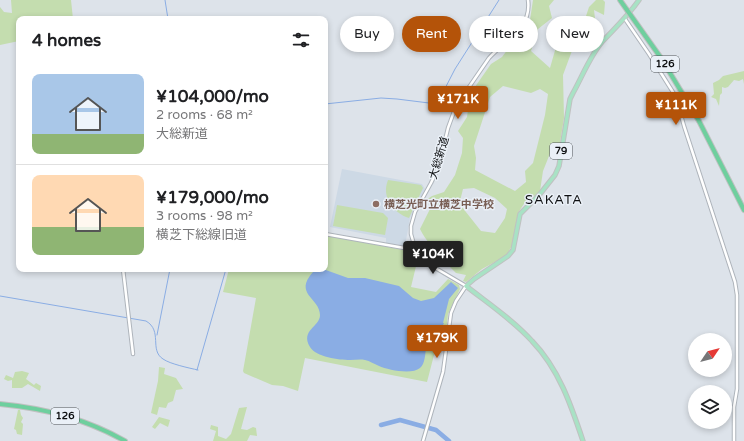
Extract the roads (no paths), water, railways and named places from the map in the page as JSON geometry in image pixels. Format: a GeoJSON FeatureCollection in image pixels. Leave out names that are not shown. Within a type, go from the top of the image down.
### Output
{"type":"FeatureCollection","features":[{"type":"Feature","properties":{"kind":"highway","name":"126"},"geometry":{"type":"LineString","coordinates":[[620,0],[661,58],[699,121],[744,210]]}},
{"type":"Feature","properties":{"kind":"highway","name":"126"},"geometry":{"type":"LineString","coordinates":[[0,404],[26,407],[55,413],[104,430],[126,441]]}},
{"type":"Feature","properties":{"kind":"main road","name":"79"},"geometry":{"type":"LineString","coordinates":[[466,286],[474,279],[504,260],[513,250],[520,214],[540,194],[558,170],[570,99],[573,93],[602,42],[625,19],[639,0]]}},
{"type":"Feature","properties":{"kind":"main road"},"geometry":{"type":"LineString","coordinates":[[466,286],[522,331],[544,355],[564,390],[583,441]]}},
{"type":"Feature","properties":{"kind":"street","name":"大総新道"},"geometry":{"type":"LineString","coordinates":[[466,286],[426,263],[415,248],[411,234],[413,219],[439,166],[448,128],[456,106],[489,58],[494,52],[511,39],[525,21],[528,12],[528,0]]}},
{"type":"Feature","properties":{"kind":"street"},"geometry":{"type":"LineString","coordinates":[[625,19],[650,54],[676,97],[735,282],[737,389],[734,407],[734,441]]}},
{"type":"Feature","properties":{"kind":"street"},"geometry":{"type":"LineString","coordinates":[[328,235],[410,249],[415,248]]}},
{"type":"Feature","properties":{"kind":"street"},"geometry":{"type":"LineString","coordinates":[[123,272],[133,354]]}},
{"type":"Feature","properties":{"kind":"street"},"geometry":{"type":"LineString","coordinates":[[423,441],[443,372],[451,313],[456,301],[466,286]]}},
{"type":"Feature","properties":{"kind":"water"},"geometry":{"type":"Polygon","coordinates":[[[328,271],[348,278],[365,278],[399,286],[413,298],[421,301],[434,298],[451,282],[458,288],[449,299],[442,327],[435,328],[430,331],[426,343],[423,364],[416,370],[406,371],[383,368],[365,360],[334,359],[322,356],[313,350],[310,347],[307,337],[311,329],[317,323],[320,315],[319,309],[306,291],[308,279],[313,272],[328,271]]]}},
{"type":"Feature","properties":{"kind":"waterway"},"geometry":{"type":"LineString","coordinates":[[165,0],[168,16]]}},
{"type":"Feature","properties":{"kind":"waterway"},"geometry":{"type":"LineString","coordinates":[[328,104],[381,98],[437,104],[455,69],[499,0]]}},
{"type":"Feature","properties":{"kind":"waterway"},"geometry":{"type":"LineString","coordinates":[[157,335],[169,272]]}},
{"type":"Feature","properties":{"kind":"waterway"},"geometry":{"type":"LineString","coordinates":[[197,370],[225,272]]}},
{"type":"Feature","properties":{"kind":"waterway"},"geometry":{"type":"LineString","coordinates":[[0,296],[146,321],[154,330],[157,351],[163,359],[170,363],[198,370]]}},
{"type":"Feature","properties":{"kind":"waterway"},"geometry":{"type":"LineString","coordinates":[[381,425],[400,420],[436,430],[449,441]]}},
{"type":"Feature","properties":{"kind":"place","name":"横芝光町立横芝中学校"},"geometry":{"type":"Point","coordinates":[376,204]}},
{"type":"Feature","properties":{"kind":"district","name":"SAKATA"},"geometry":{"type":"Point","coordinates":[554,200]}}]}
